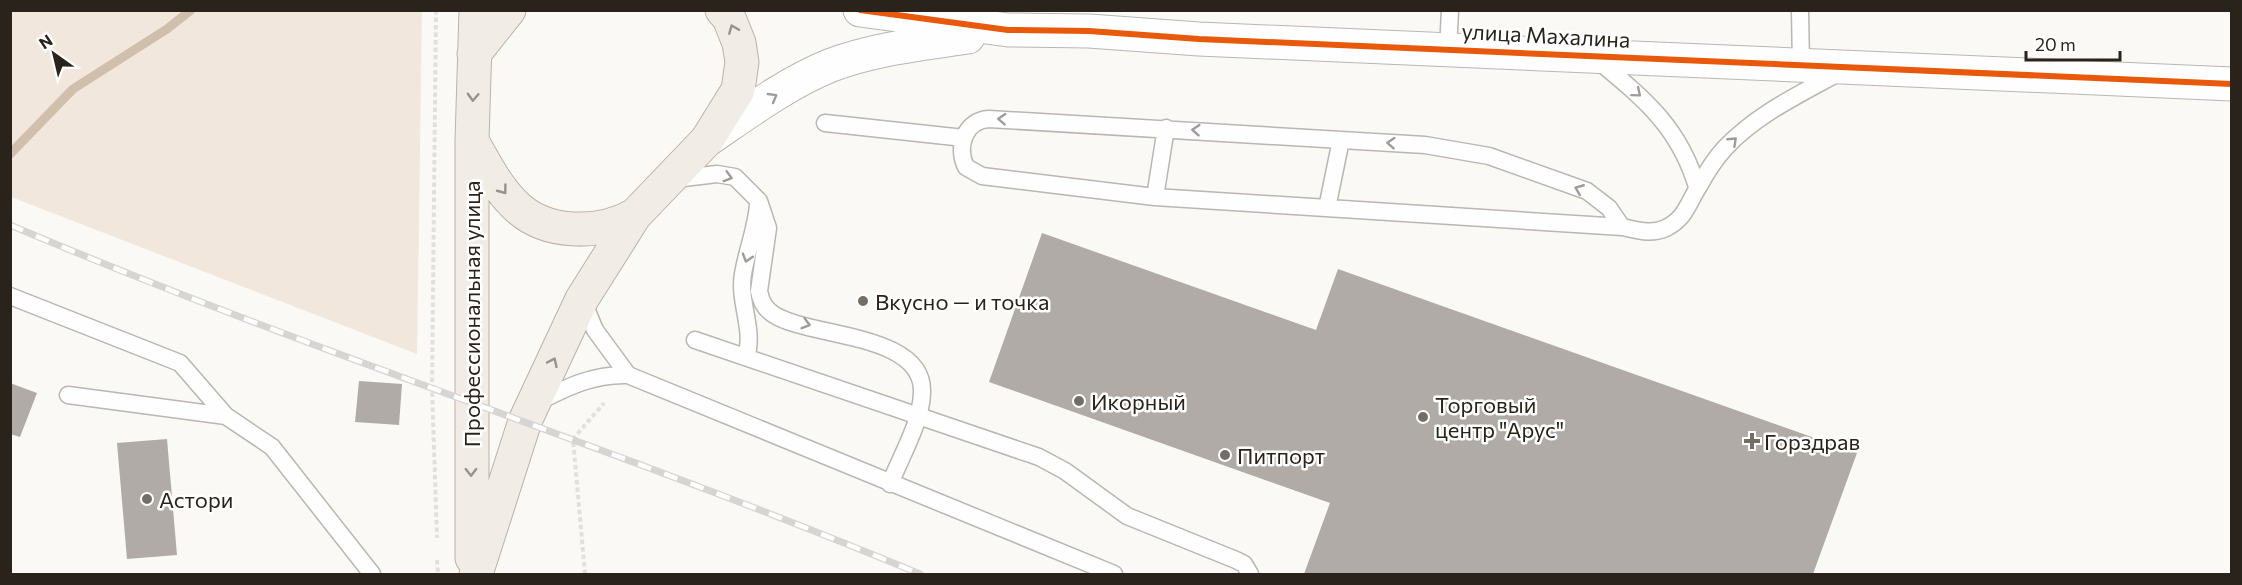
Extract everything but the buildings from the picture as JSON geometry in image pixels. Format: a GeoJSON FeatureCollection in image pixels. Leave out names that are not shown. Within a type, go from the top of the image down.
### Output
{"type":"FeatureCollection","features":[{"type":"Feature","properties":{"kind":"main road","name":"Профессиональная улица"},"geometry":{"type":"LineString","coordinates":[[474,574],[472,141],[476,10]]}},
{"type":"Feature","properties":{"kind":"main road"},"geometry":{"type":"LineString","coordinates":[[474,54],[508,10]]}},
{"type":"Feature","properties":{"kind":"main road"},"geometry":{"type":"LineString","coordinates":[[474,574],[525,421],[582,299],[635,215],[706,140],[738,90],[742,62],[739,44],[729,18],[723,10]]}},
{"type":"Feature","properties":{"kind":"main road"},"geometry":{"type":"LineString","coordinates":[[472,141],[497,183],[514,205],[538,220],[566,229],[598,229],[616,225],[635,215]]}},
{"type":"Feature","properties":{"kind":"street","name":"улица Махалина"},"geometry":{"type":"LineString","coordinates":[[860,10],[1008,30],[1089,31],[1199,39],[2232,84]]}},
{"type":"Feature","properties":{"kind":"street"},"geometry":{"type":"LineString","coordinates":[[706,140],[765,101],[827,67],[876,51],[1008,30]]}},
{"type":"Feature","properties":{"kind":"lane"},"geometry":{"type":"LineString","coordinates":[[1448,49],[1450,10]]}},
{"type":"Feature","properties":{"kind":"lane"},"geometry":{"type":"LineString","coordinates":[[1800,10],[1800,65]]}},
{"type":"Feature","properties":{"kind":"lane"},"geometry":{"type":"LineString","coordinates":[[1591,56],[1649,103],[1674,134],[1691,167],[1697,187]]}},
{"type":"Feature","properties":{"kind":"lane"},"geometry":{"type":"LineString","coordinates":[[1622,227],[1609,208],[1592,194],[1489,156],[1425,145],[989,118],[976,122],[964,138],[962,160],[966,167],[982,176],[1155,197],[1622,227],[1653,233],[1667,228],[1682,217],[1690,207],[1697,187],[1724,149],[1751,124],[1849,67]]}},
{"type":"Feature","properties":{"kind":"lane"},"geometry":{"type":"LineString","coordinates":[[825,123],[964,138]]}},
{"type":"Feature","properties":{"kind":"lane"},"geometry":{"type":"LineString","coordinates":[[1155,197],[1166,128]]}},
{"type":"Feature","properties":{"kind":"lane"},"geometry":{"type":"LineString","coordinates":[[1327,208],[1341,140]]}},
{"type":"Feature","properties":{"kind":"lane"},"geometry":{"type":"LineString","coordinates":[[671,179],[717,174],[735,177],[759,201],[768,228],[759,291],[767,309],[775,315],[890,348],[902,356],[914,369],[921,382],[922,394],[917,417],[890,484]]}},
{"type":"Feature","properties":{"kind":"lane"},"geometry":{"type":"LineString","coordinates":[[746,357],[750,345],[742,300],[742,274],[754,235],[759,201]]}},
{"type":"Feature","properties":{"kind":"lane"},"geometry":{"type":"LineString","coordinates":[[10,296],[180,363],[226,416],[272,447],[372,574]]}},
{"type":"Feature","properties":{"kind":"lane"},"geometry":{"type":"LineString","coordinates":[[582,299],[596,330],[628,375]]}},
{"type":"Feature","properties":{"kind":"lane"},"geometry":{"type":"LineString","coordinates":[[695,340],[1039,457],[1065,471],[1126,516],[1236,560],[1244,564],[1250,574]]}},
{"type":"Feature","properties":{"kind":"lane"},"geometry":{"type":"LineString","coordinates":[[532,405],[594,377],[628,375],[1114,574]]}},
{"type":"Feature","properties":{"kind":"lane"},"geometry":{"type":"LineString","coordinates":[[68,395],[226,416]]}},
{"type":"Feature","properties":{"kind":"path"},"geometry":{"type":"LineString","coordinates":[[436,10],[432,387],[437,539]]}},
{"type":"Feature","properties":{"kind":"path"},"geometry":{"type":"LineString","coordinates":[[585,574],[573,438],[628,375]]}},
{"type":"Feature","properties":{"kind":"path"},"geometry":{"type":"LineString","coordinates":[[437,551],[438,574]]}},
{"type":"Feature","properties":{"kind":"shaded area"},"geometry":{"type":"Polygon","coordinates":[[[10,11],[422,11],[417,354],[11,197],[10,11]]]}},
{"type":"Feature","properties":{"kind":"waterway"},"geometry":{"type":"LineString","coordinates":[[10,154],[73,89],[167,29],[191,10]]}},
{"type":"Feature","properties":{"kind":"railway"},"geometry":{"type":"LineString","coordinates":[[10,225],[237,316],[807,528],[920,574]]}},
{"type":"Feature","properties":{"kind":"cycle path"},"geometry":{"type":"LineString","coordinates":[[860,10],[1008,30],[1089,31],[1199,39],[2232,84]]}},
{"type":"Feature","properties":{"kind":"place","name":"Вкусно — и точка"},"geometry":{"type":"Point","coordinates":[863,301]}},
{"type":"Feature","properties":{"kind":"place","name":"Икорный"},"geometry":{"type":"Point","coordinates":[1079,401]}},
{"type":"Feature","properties":{"kind":"place","name":"Торговый центр \"Арус\""},"geometry":{"type":"Point","coordinates":[1423,417]}},
{"type":"Feature","properties":{"kind":"place","name":"Горздрав"},"geometry":{"type":"Point","coordinates":[1752,441]}},
{"type":"Feature","properties":{"kind":"place","name":"Питпорт"},"geometry":{"type":"Point","coordinates":[1225,455]}},
{"type":"Feature","properties":{"kind":"place","name":"Астори"},"geometry":{"type":"Point","coordinates":[147,499]}}]}
